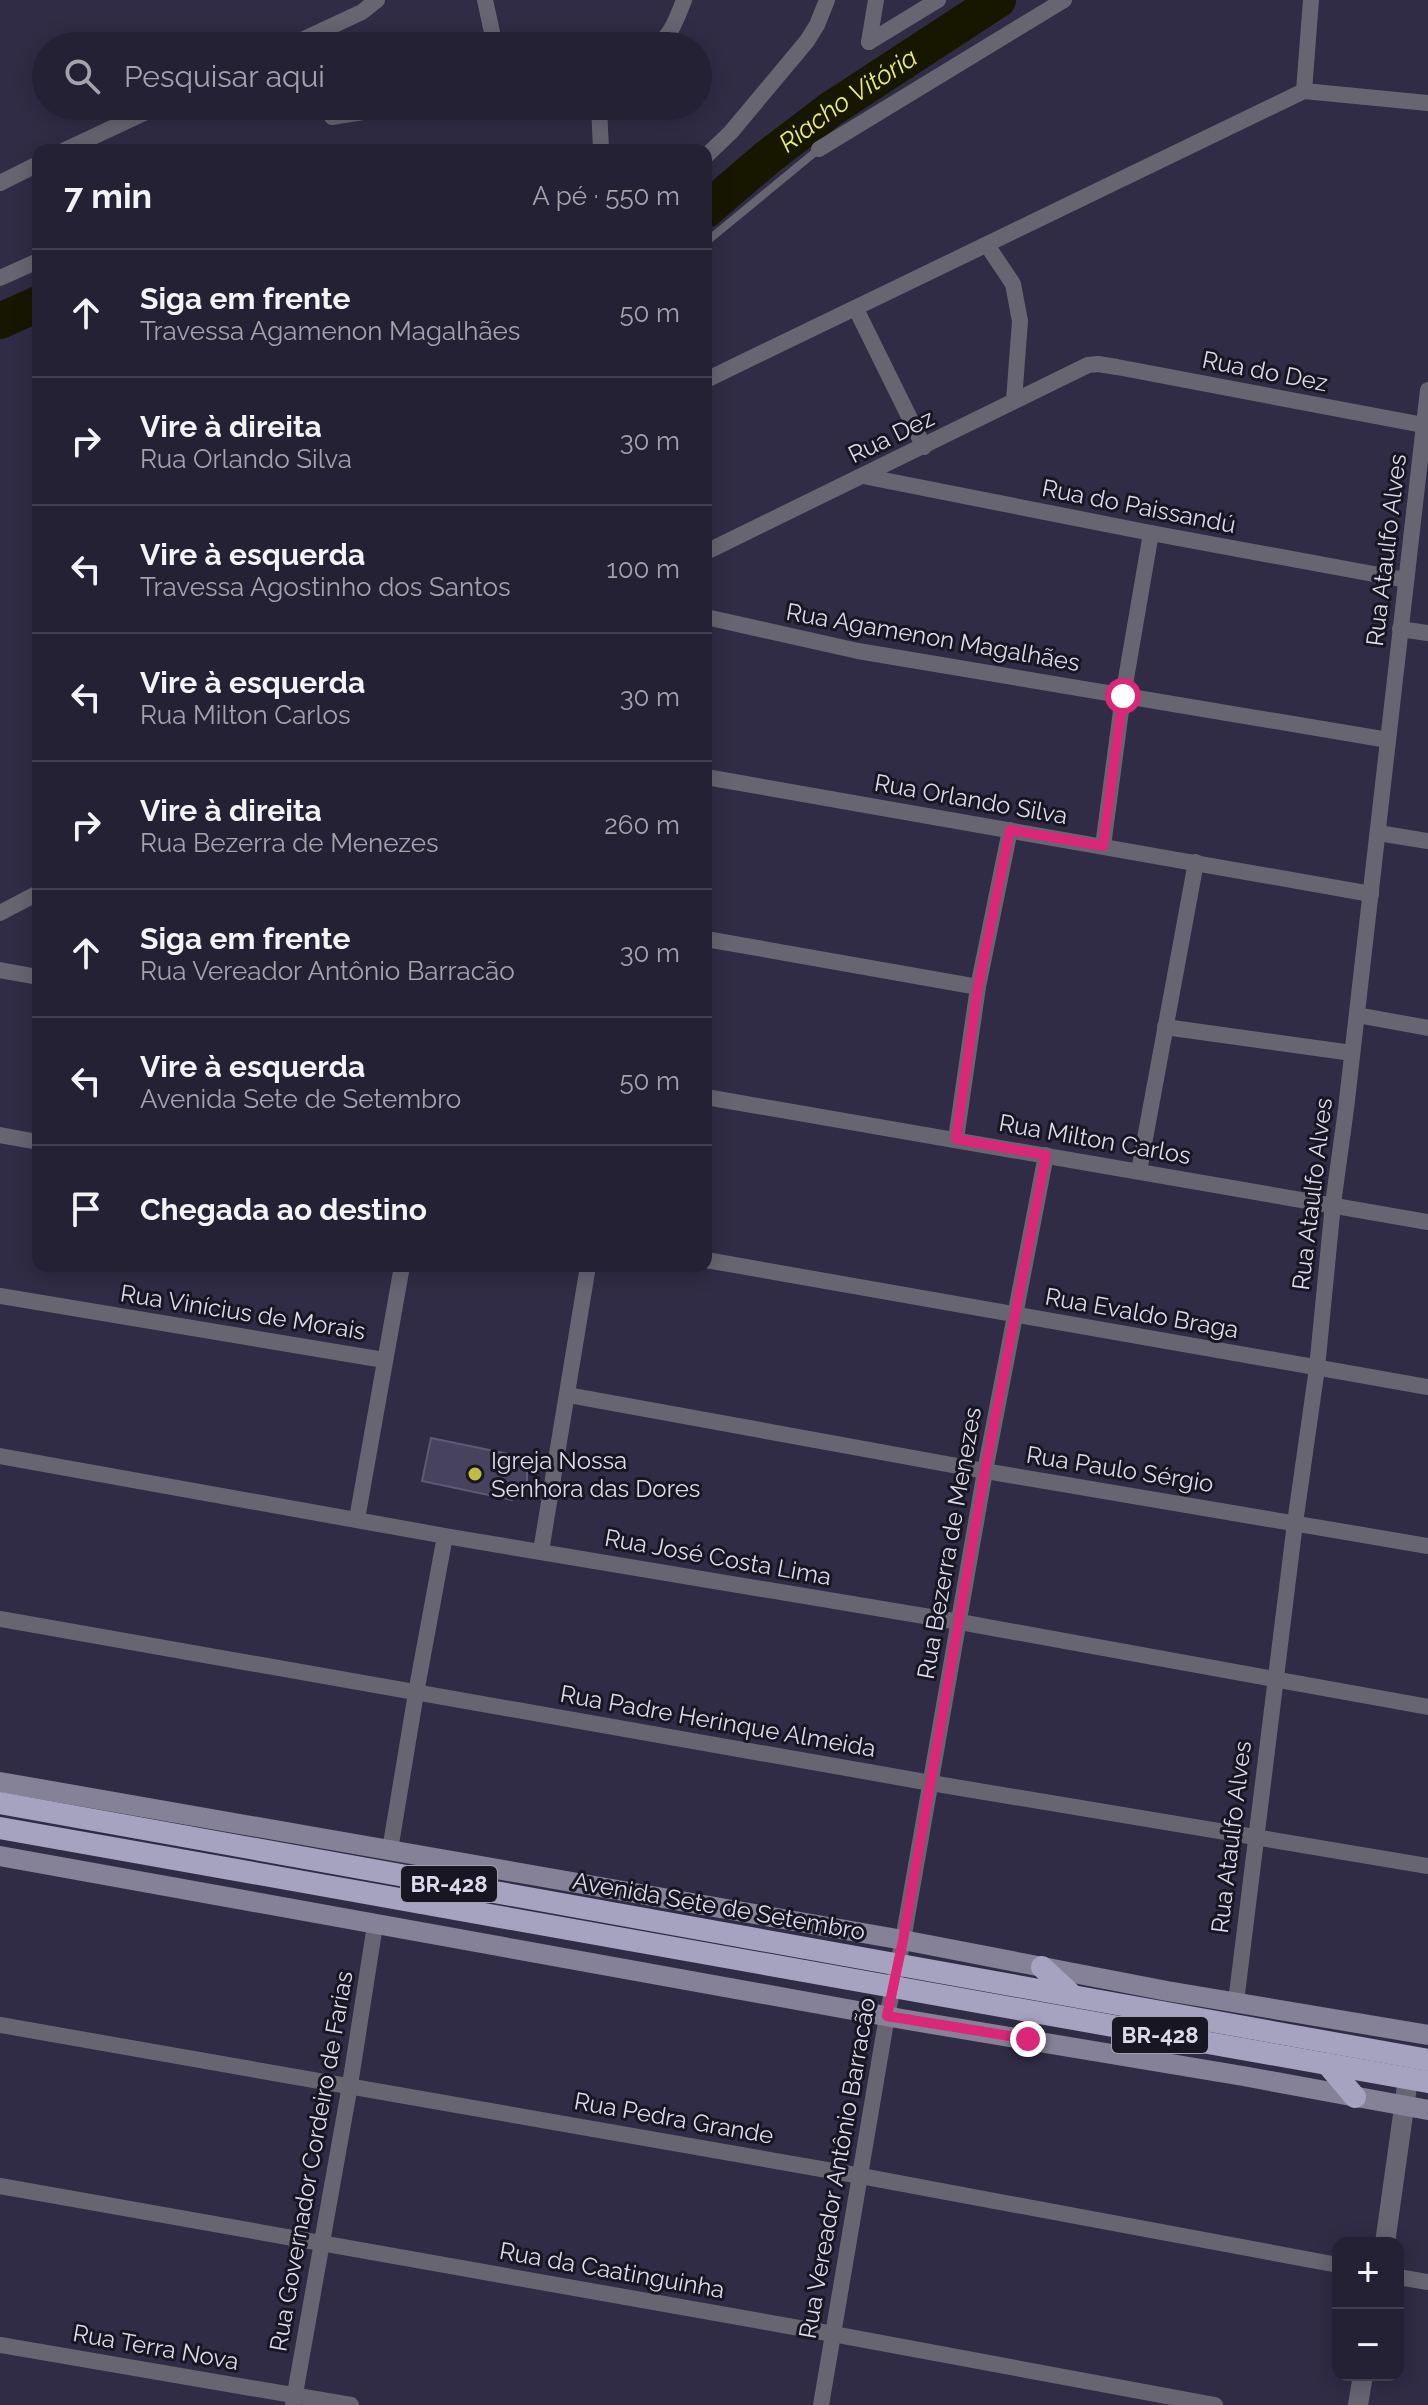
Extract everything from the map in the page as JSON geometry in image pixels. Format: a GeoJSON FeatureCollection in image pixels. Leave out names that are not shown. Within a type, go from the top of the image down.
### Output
{"type":"FeatureCollection","features":[{"type":"Feature","properties":{"kind":"highway","name":"Avenida Sete de Setembro"},"geometry":{"type":"LineString","coordinates":[[0,1803],[1428,2060]]}},
{"type":"Feature","properties":{"kind":"highway","name":"Avenida Sete de Setembro"},"geometry":{"type":"LineString","coordinates":[[0,1828],[1418,2081]]}},
{"type":"Feature","properties":{"kind":"highway"},"geometry":{"type":"LineString","coordinates":[[1042,1967],[1073,1996]]}},
{"type":"Feature","properties":{"kind":"highway"},"geometry":{"type":"LineString","coordinates":[[1327,2064],[1355,2097]]}},
{"type":"Feature","properties":{"kind":"main road","name":"Avenida Sete de Setembro"},"geometry":{"type":"LineString","coordinates":[[0,1782],[1428,2035]]}},
{"type":"Feature","properties":{"kind":"main road"},"geometry":{"type":"LineString","coordinates":[[0,1856],[1428,2110]]}},
{"type":"Feature","properties":{"kind":"street"},"geometry":{"type":"LineString","coordinates":[[319,32],[362,12],[377,0]]}},
{"type":"Feature","properties":{"kind":"street"},"geometry":{"type":"LineString","coordinates":[[485,0],[492,32]]}},
{"type":"Feature","properties":{"kind":"street"},"geometry":{"type":"LineString","coordinates":[[670,32],[684,0]]}},
{"type":"Feature","properties":{"kind":"street"},"geometry":{"type":"LineString","coordinates":[[712,150],[807,41],[827,0]]}},
{"type":"Feature","properties":{"kind":"street"},"geometry":{"type":"LineString","coordinates":[[876,0],[869,42],[938,0]]}},
{"type":"Feature","properties":{"kind":"street"},"geometry":{"type":"LineString","coordinates":[[819,149],[1064,0]]}},
{"type":"Feature","properties":{"kind":"street"},"geometry":{"type":"LineString","coordinates":[[1304,91],[1311,0]]}},
{"type":"Feature","properties":{"kind":"street"},"geometry":{"type":"LineString","coordinates":[[712,377],[1304,91],[1428,103]]}},
{"type":"Feature","properties":{"kind":"street"},"geometry":{"type":"LineString","coordinates":[[83,144],[131,120]]}},
{"type":"Feature","properties":{"kind":"street"},"geometry":{"type":"LineString","coordinates":[[600,120],[601,144]]}},
{"type":"Feature","properties":{"kind":"street"},"geometry":{"type":"LineString","coordinates":[[0,183],[32,167]]}},
{"type":"Feature","properties":{"kind":"street"},"geometry":{"type":"LineString","coordinates":[[987,245],[1013,284],[1020,321],[1014,400]]}},
{"type":"Feature","properties":{"kind":"street"},"geometry":{"type":"LineString","coordinates":[[0,278],[32,264]]}},
{"type":"Feature","properties":{"kind":"street"},"geometry":{"type":"LineString","coordinates":[[856,309],[924,447]]}},
{"type":"Feature","properties":{"kind":"street","name":"Rua Dez"},"geometry":{"type":"LineString","coordinates":[[712,549],[1014,400],[1088,365],[1098,364]]}},
{"type":"Feature","properties":{"kind":"street","name":"Rua do Dez"},"geometry":{"type":"LineString","coordinates":[[1098,364],[1426,426]]}},
{"type":"Feature","properties":{"kind":"street","name":"Rua Ataulfo Alves"},"geometry":{"type":"LineString","coordinates":[[1236,2002],[1317,1368],[1333,1204],[1428,390]]}},
{"type":"Feature","properties":{"kind":"street","name":"Rua do Paissandú"},"geometry":{"type":"LineString","coordinates":[[863,476],[1406,580]]}},
{"type":"Feature","properties":{"kind":"street"},"geometry":{"type":"LineString","coordinates":[[1103,846],[1123,696],[1151,533]]}},
{"type":"Feature","properties":{"kind":"street","name":"Rua Agamenon Magalhães"},"geometry":{"type":"LineString","coordinates":[[712,618],[858,651],[1388,740]]}},
{"type":"Feature","properties":{"kind":"street"},"geometry":{"type":"LineString","coordinates":[[1400,629],[1428,633]]}},
{"type":"Feature","properties":{"kind":"street","name":"Rua Orlando Silva"},"geometry":{"type":"LineString","coordinates":[[712,778],[1371,894]]}},
{"type":"Feature","properties":{"kind":"street"},"geometry":{"type":"LineString","coordinates":[[956,1139],[978,987],[1010,830]]}},
{"type":"Feature","properties":{"kind":"street"},"geometry":{"type":"LineString","coordinates":[[1378,833],[1428,841]]}},
{"type":"Feature","properties":{"kind":"street"},"geometry":{"type":"LineString","coordinates":[[1139,1171],[1196,862]]}},
{"type":"Feature","properties":{"kind":"street"},"geometry":{"type":"LineString","coordinates":[[0,913],[32,896]]}},
{"type":"Feature","properties":{"kind":"street"},"geometry":{"type":"LineString","coordinates":[[712,940],[978,987]]}},
{"type":"Feature","properties":{"kind":"street"},"geometry":{"type":"LineString","coordinates":[[0,970],[32,976]]}},
{"type":"Feature","properties":{"kind":"street"},"geometry":{"type":"LineString","coordinates":[[1357,1015],[1428,1028]]}},
{"type":"Feature","properties":{"kind":"street"},"geometry":{"type":"LineString","coordinates":[[1165,1027],[1352,1053]]}},
{"type":"Feature","properties":{"kind":"street","name":"Rua Milton Carlos"},"geometry":{"type":"LineString","coordinates":[[712,1098],[1428,1222]]}},
{"type":"Feature","properties":{"kind":"street"},"geometry":{"type":"LineString","coordinates":[[0,1135],[32,1141]]}},
{"type":"Feature","properties":{"kind":"street","name":"Rua Bezerra de Menezes"},"geometry":{"type":"LineString","coordinates":[[903,1940],[985,1471],[1046,1155]]}},
{"type":"Feature","properties":{"kind":"street","name":"Rua Evaldo Braga"},"geometry":{"type":"LineString","coordinates":[[712,1261],[1428,1387]]}},
{"type":"Feature","properties":{"kind":"street"},"geometry":{"type":"LineString","coordinates":[[357,1519],[401,1272]]}},
{"type":"Feature","properties":{"kind":"street"},"geometry":{"type":"LineString","coordinates":[[541,1551],[587,1272]]}},
{"type":"Feature","properties":{"kind":"street","name":"Rua Vinícius de Morais"},"geometry":{"type":"LineString","coordinates":[[0,1296],[384,1360]]}},
{"type":"Feature","properties":{"kind":"street","name":"Rua Paulo Sérgio"},"geometry":{"type":"LineString","coordinates":[[568,1395],[985,1471],[1428,1546]]}},
{"type":"Feature","properties":{"kind":"street","name":"Rua José Costa Lima"},"geometry":{"type":"LineString","coordinates":[[0,1456],[445,1536],[960,1622],[1428,1707]]}},
{"type":"Feature","properties":{"kind":"street"},"geometry":{"type":"LineString","coordinates":[[390,1850],[445,1536]]}},
{"type":"Feature","properties":{"kind":"street","name":"Rua Padre Herinque Almeida"},"geometry":{"type":"LineString","coordinates":[[0,1619],[931,1783],[1428,1866]]}},
{"type":"Feature","properties":{"kind":"street","name":"Rua Governador Cordeiro de Farias"},"geometry":{"type":"LineString","coordinates":[[294,2400],[375,1925]]}},
{"type":"Feature","properties":{"kind":"street","name":"Rua Vereador Antônio Barracão"},"geometry":{"type":"LineString","coordinates":[[821,2405],[887,2016],[903,1940]]}},
{"type":"Feature","properties":{"kind":"street","name":"Rua Pedra Grande"},"geometry":{"type":"LineString","coordinates":[[0,2025],[861,2176],[1332,2264]]}},
{"type":"Feature","properties":{"kind":"street"},"geometry":{"type":"LineString","coordinates":[[1386,2237],[1406,2106],[1418,2081]]}},
{"type":"Feature","properties":{"kind":"street","name":"Rua da Caatinguinha"},"geometry":{"type":"LineString","coordinates":[[0,2186],[1215,2405]]}},
{"type":"Feature","properties":{"kind":"street"},"geometry":{"type":"LineString","coordinates":[[1404,2278],[1428,2282]]}},
{"type":"Feature","properties":{"kind":"street","name":"Rua Terra Nova"},"geometry":{"type":"LineString","coordinates":[[0,2345],[294,2400],[351,2405]]}},
{"type":"Feature","properties":{"kind":"street"},"geometry":{"type":"LineString","coordinates":[[1358,2405],[1362,2381]]}},
{"type":"Feature","properties":{"kind":"lane"},"geometry":{"type":"LineString","coordinates":[[712,237],[819,149]]}},
{"type":"Feature","properties":{"kind":"building","name":"Igreja Nossa Senhora das Dores"},"geometry":{"type":"Polygon","coordinates":[[[431,1438],[519,1456],[518,1459],[527,1467],[527,1481],[514,1492],[512,1500],[422,1481],[431,1438]]]}},
{"type":"Feature","properties":{"kind":"waterway","name":"Riacho Vitória"},"geometry":{"type":"LineString","coordinates":[[712,205],[831,109],[998,0]]}},
{"type":"Feature","properties":{"kind":"waterway","name":"Riacho Vitória"},"geometry":{"type":"LineString","coordinates":[[0,321],[32,307]]}},
{"type":"Feature","properties":{"kind":"place","name":"Igreja Nossa Senhora das Dores"},"geometry":{"type":"Point","coordinates":[475,1474]}},
{"type":"Feature","properties":{"kind":"route"},"geometry":{"type":"LineString","coordinates":[[1028,2039],[887,2016],[985,1471],[1046,1155],[956,1139],[978,987],[1010,830],[1103,846],[1123,696]]}}]}
